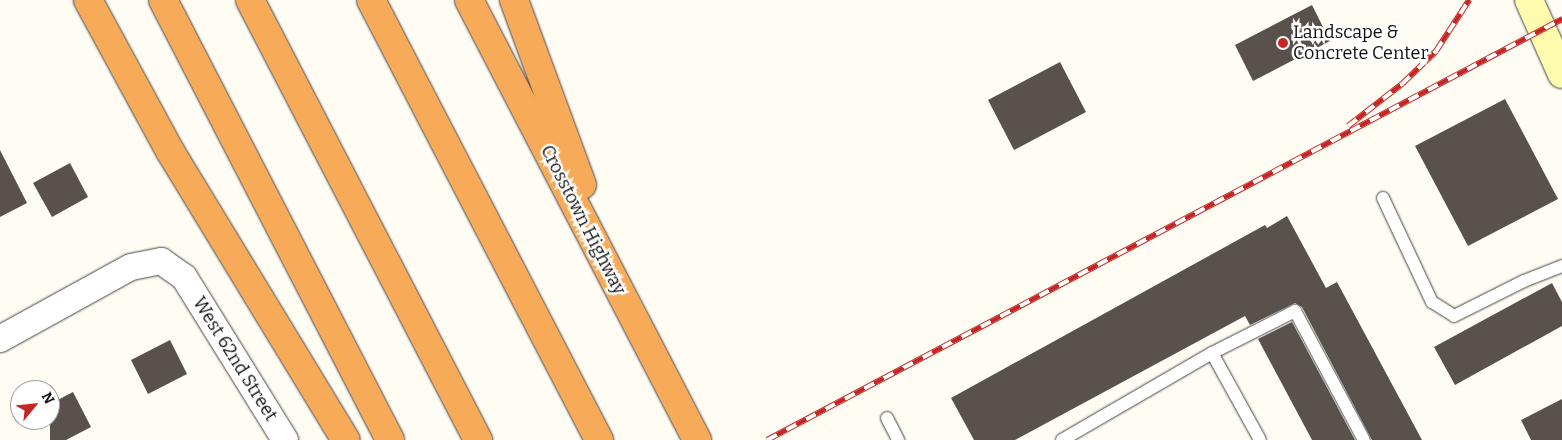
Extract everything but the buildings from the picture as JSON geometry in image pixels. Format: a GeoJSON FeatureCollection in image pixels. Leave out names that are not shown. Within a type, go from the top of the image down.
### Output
{"type":"FeatureCollection","features":[{"type":"Feature","properties":{"kind":"highway"},"geometry":{"type":"LineString","coordinates":[[88,0],[170,151],[346,440]]}},
{"type":"Feature","properties":{"kind":"highway"},"geometry":{"type":"LineString","coordinates":[[163,0],[390,440]]}},
{"type":"Feature","properties":{"kind":"highway"},"geometry":{"type":"LineString","coordinates":[[250,0],[478,440]]}},
{"type":"Feature","properties":{"kind":"highway"},"geometry":{"type":"LineString","coordinates":[[371,0],[595,433]]}},
{"type":"Feature","properties":{"kind":"highway","name":"Crosstown Highway"},"geometry":{"type":"LineString","coordinates":[[469,0],[697,440]]}},
{"type":"Feature","properties":{"kind":"highway"},"geometry":{"type":"LineString","coordinates":[[514,0],[621,292]]}},
{"type":"Feature","properties":{"kind":"street"},"geometry":{"type":"LineString","coordinates":[[1529,0],[1562,74]]}},
{"type":"Feature","properties":{"kind":"street","name":"West 62nd Street"},"geometry":{"type":"LineString","coordinates":[[0,339],[131,267],[161,260],[184,277],[285,440]]}},
{"type":"Feature","properties":{"kind":"lane"},"geometry":{"type":"LineString","coordinates":[[1383,198],[1432,302],[1454,316],[1524,281],[1562,266]]}},
{"type":"Feature","properties":{"kind":"lane"},"geometry":{"type":"LineString","coordinates":[[1062,440],[1212,353],[1295,311],[1364,440]]}},
{"type":"Feature","properties":{"kind":"lane"},"geometry":{"type":"LineString","coordinates":[[1212,353],[1260,440]]}},
{"type":"Feature","properties":{"kind":"lane"},"geometry":{"type":"LineString","coordinates":[[887,418],[898,440]]}},
{"type":"Feature","properties":{"kind":"railway"},"geometry":{"type":"LineString","coordinates":[[1348,126],[1402,84],[1436,51],[1469,0]]}},
{"type":"Feature","properties":{"kind":"railway"},"geometry":{"type":"LineString","coordinates":[[767,440],[1562,19]]}},
{"type":"Feature","properties":{"kind":"place","name":"Landscape & Concrete Center"},"geometry":{"type":"Point","coordinates":[1283,43]}}]}
